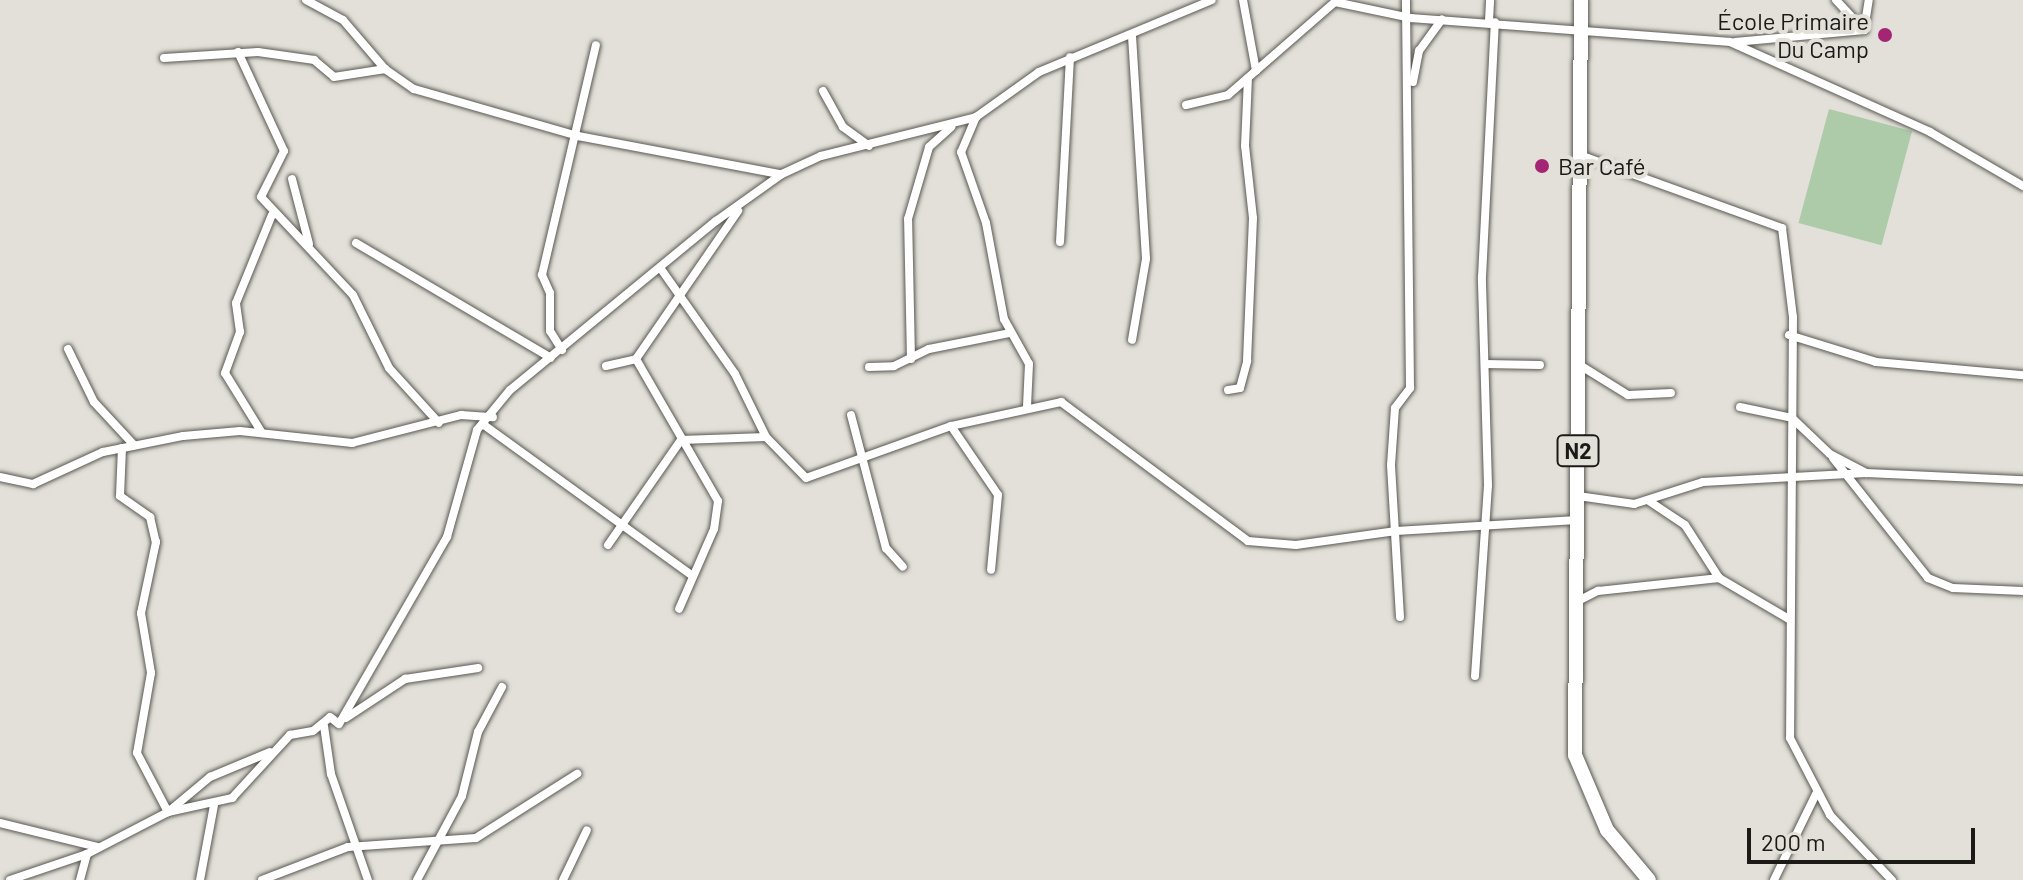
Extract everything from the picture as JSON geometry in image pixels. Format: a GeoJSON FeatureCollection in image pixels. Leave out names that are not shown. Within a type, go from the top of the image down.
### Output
{"type":"FeatureCollection","features":[{"type":"Feature","properties":{"kind":"highway","name":"N2"},"geometry":{"type":"LineString","coordinates":[[1581,0],[1575,755],[1607,830],[1649,880]]}},
{"type":"Feature","properties":{"kind":"street"},"geometry":{"type":"LineString","coordinates":[[306,0],[343,20],[385,69],[414,89],[578,136],[782,174]]}},
{"type":"Feature","properties":{"kind":"street"},"geometry":{"type":"LineString","coordinates":[[339,724],[447,537],[484,425],[493,417],[510,390],[782,174],[976,117],[1070,57],[1132,36],[1212,0]]}},
{"type":"Feature","properties":{"kind":"street"},"geometry":{"type":"LineString","coordinates":[[1243,0],[1256,71]]}},
{"type":"Feature","properties":{"kind":"street"},"geometry":{"type":"LineString","coordinates":[[1400,617],[1395,408],[1410,388],[1405,250],[1413,82],[1411,18],[1406,0]]}},
{"type":"Feature","properties":{"kind":"street"},"geometry":{"type":"LineString","coordinates":[[1475,676],[1486,527],[1482,277],[1492,22],[1490,0]]}},
{"type":"Feature","properties":{"kind":"street"},"geometry":{"type":"LineString","coordinates":[[1836,0],[1864,30]]}},
{"type":"Feature","properties":{"kind":"street"},"geometry":{"type":"LineString","coordinates":[[1864,30],[1869,0]]}},
{"type":"Feature","properties":{"kind":"street"},"geometry":{"type":"LineString","coordinates":[[1186,105],[1213,102],[1248,78],[1335,2],[1411,18],[1581,26],[1730,42],[1864,30]]}},
{"type":"Feature","properties":{"kind":"street"},"geometry":{"type":"LineString","coordinates":[[1413,82],[1419,51],[1442,19]]}},
{"type":"Feature","properties":{"kind":"street"},"geometry":{"type":"LineString","coordinates":[[1132,36],[1146,259],[1132,340]]}},
{"type":"Feature","properties":{"kind":"street"},"geometry":{"type":"LineString","coordinates":[[1730,42],[1776,57],[2023,179]]}},
{"type":"Feature","properties":{"kind":"street"},"geometry":{"type":"LineString","coordinates":[[562,350],[550,331],[550,293],[542,275],[578,136],[596,45]]}},
{"type":"Feature","properties":{"kind":"street"},"geometry":{"type":"LineString","coordinates":[[164,58],[238,52],[314,60],[334,77],[385,69]]}},
{"type":"Feature","properties":{"kind":"street"},"geometry":{"type":"LineString","coordinates":[[238,52],[284,151],[261,197],[272,215],[310,246],[353,295],[413,402],[439,423]]}},
{"type":"Feature","properties":{"kind":"street"},"geometry":{"type":"LineString","coordinates":[[1060,242],[1070,57]]}},
{"type":"Feature","properties":{"kind":"street"},"geometry":{"type":"LineString","coordinates":[[1228,390],[1240,388],[1247,361],[1253,218],[1245,146],[1248,78]]}},
{"type":"Feature","properties":{"kind":"street"},"geometry":{"type":"LineString","coordinates":[[823,91],[843,127],[869,146]]}},
{"type":"Feature","properties":{"kind":"street"},"geometry":{"type":"LineString","coordinates":[[976,117],[961,152],[1010,333],[1029,364],[1027,407]]}},
{"type":"Feature","properties":{"kind":"street"},"geometry":{"type":"LineString","coordinates":[[911,359],[908,219],[929,147],[955,124]]}},
{"type":"Feature","properties":{"kind":"street"},"geometry":{"type":"LineString","coordinates":[[1580,155],[1782,228],[1790,249],[1789,335],[1794,480],[1789,619],[1790,738],[1816,794],[1892,880]]}},
{"type":"Feature","properties":{"kind":"street"},"geometry":{"type":"LineString","coordinates":[[2013,174],[2023,186]]}},
{"type":"Feature","properties":{"kind":"street"},"geometry":{"type":"LineString","coordinates":[[292,179],[310,246]]}},
{"type":"Feature","properties":{"kind":"street"},"geometry":{"type":"LineString","coordinates":[[606,366],[636,359],[681,291],[750,200]]}},
{"type":"Feature","properties":{"kind":"street"},"geometry":{"type":"LineString","coordinates":[[262,433],[225,373],[240,332],[236,303],[272,215]]}},
{"type":"Feature","properties":{"kind":"street"},"geometry":{"type":"LineString","coordinates":[[356,243],[551,358]]}},
{"type":"Feature","properties":{"kind":"street"},"geometry":{"type":"LineString","coordinates":[[661,269],[681,291],[766,437],[806,478],[860,463],[951,426],[1027,407],[1071,404],[1122,454],[1248,541],[1296,545],[1396,531],[1577,520]]}},
{"type":"Feature","properties":{"kind":"street"},"geometry":{"type":"LineString","coordinates":[[869,367],[1010,333]]}},
{"type":"Feature","properties":{"kind":"street"},"geometry":{"type":"LineString","coordinates":[[1789,335],[1876,362],[2023,375]]}},
{"type":"Feature","properties":{"kind":"street"},"geometry":{"type":"LineString","coordinates":[[68,349],[94,402],[134,445]]}},
{"type":"Feature","properties":{"kind":"street"},"geometry":{"type":"LineString","coordinates":[[636,359],[718,501],[714,529],[691,575],[679,609]]}},
{"type":"Feature","properties":{"kind":"street"},"geometry":{"type":"LineString","coordinates":[[1485,364],[1540,365]]}},
{"type":"Feature","properties":{"kind":"street"},"geometry":{"type":"LineString","coordinates":[[1578,364],[1628,395],[1671,393]]}},
{"type":"Feature","properties":{"kind":"street"},"geometry":{"type":"LineString","coordinates":[[1740,407],[1792,418],[1830,454],[1928,578],[1953,588],[2023,591]]}},
{"type":"Feature","properties":{"kind":"street"},"geometry":{"type":"LineString","coordinates":[[851,415],[860,463],[886,548],[903,567]]}},
{"type":"Feature","properties":{"kind":"street"},"geometry":{"type":"LineString","coordinates":[[0,477],[33,484],[134,445],[262,433],[352,443],[439,423],[493,417]]}},
{"type":"Feature","properties":{"kind":"street"},"geometry":{"type":"LineString","coordinates":[[484,425],[624,523],[691,575]]}},
{"type":"Feature","properties":{"kind":"street"},"geometry":{"type":"LineString","coordinates":[[951,426],[998,495],[991,570]]}},
{"type":"Feature","properties":{"kind":"street"},"geometry":{"type":"LineString","coordinates":[[681,440],[766,437]]}},
{"type":"Feature","properties":{"kind":"street"},"geometry":{"type":"LineString","coordinates":[[608,545],[681,440]]}},
{"type":"Feature","properties":{"kind":"street"},"geometry":{"type":"LineString","coordinates":[[122,448],[120,496],[150,517],[156,542],[141,613],[151,673],[135,743],[168,812]]}},
{"type":"Feature","properties":{"kind":"street"},"geometry":{"type":"LineString","coordinates":[[1830,454],[1866,473]]}},
{"type":"Feature","properties":{"kind":"street"},"geometry":{"type":"LineString","coordinates":[[1578,496],[1649,501],[1703,482],[1850,478],[1866,473],[2023,480]]}},
{"type":"Feature","properties":{"kind":"street"},"geometry":{"type":"LineString","coordinates":[[1649,501],[1685,525],[1719,578],[1789,619]]}},
{"type":"Feature","properties":{"kind":"street"},"geometry":{"type":"LineString","coordinates":[[1575,602],[1598,591],[1719,578]]}},
{"type":"Feature","properties":{"kind":"street"},"geometry":{"type":"LineString","coordinates":[[339,724],[405,679],[478,668]]}},
{"type":"Feature","properties":{"kind":"street"},"geometry":{"type":"LineString","coordinates":[[417,880],[432,845],[462,796],[478,732],[502,687]]}},
{"type":"Feature","properties":{"kind":"street"},"geometry":{"type":"LineString","coordinates":[[168,812],[214,805],[232,798],[270,752],[290,735],[324,726],[330,717],[339,724]]}},
{"type":"Feature","properties":{"kind":"street"},"geometry":{"type":"LineString","coordinates":[[324,726],[331,774],[362,850],[368,880]]}},
{"type":"Feature","properties":{"kind":"street"},"geometry":{"type":"LineString","coordinates":[[10,880],[87,854],[168,812],[210,777],[270,752]]}},
{"type":"Feature","properties":{"kind":"street"},"geometry":{"type":"LineString","coordinates":[[262,880],[348,847],[362,850],[476,838],[577,774]]}},
{"type":"Feature","properties":{"kind":"street"},"geometry":{"type":"LineString","coordinates":[[1774,880],[1816,794]]}},
{"type":"Feature","properties":{"kind":"street"},"geometry":{"type":"LineString","coordinates":[[200,880],[214,805]]}},
{"type":"Feature","properties":{"kind":"street"},"geometry":{"type":"LineString","coordinates":[[0,823],[99,848]]}},
{"type":"Feature","properties":{"kind":"street"},"geometry":{"type":"LineString","coordinates":[[563,880],[587,830]]}},
{"type":"Feature","properties":{"kind":"street"},"geometry":{"type":"LineString","coordinates":[[80,880],[87,854]]}},
{"type":"Feature","properties":{"kind":"green space"},"geometry":{"type":"Polygon","coordinates":[[[1829,109],[1912,131],[1882,245],[1798,223],[1829,109]]]}},
{"type":"Feature","properties":{"kind":"place","name":"École Primaire Du Camp"},"geometry":{"type":"Point","coordinates":[1885,35]}},
{"type":"Feature","properties":{"kind":"place","name":"Bar Café"},"geometry":{"type":"Point","coordinates":[1542,166]}}]}
